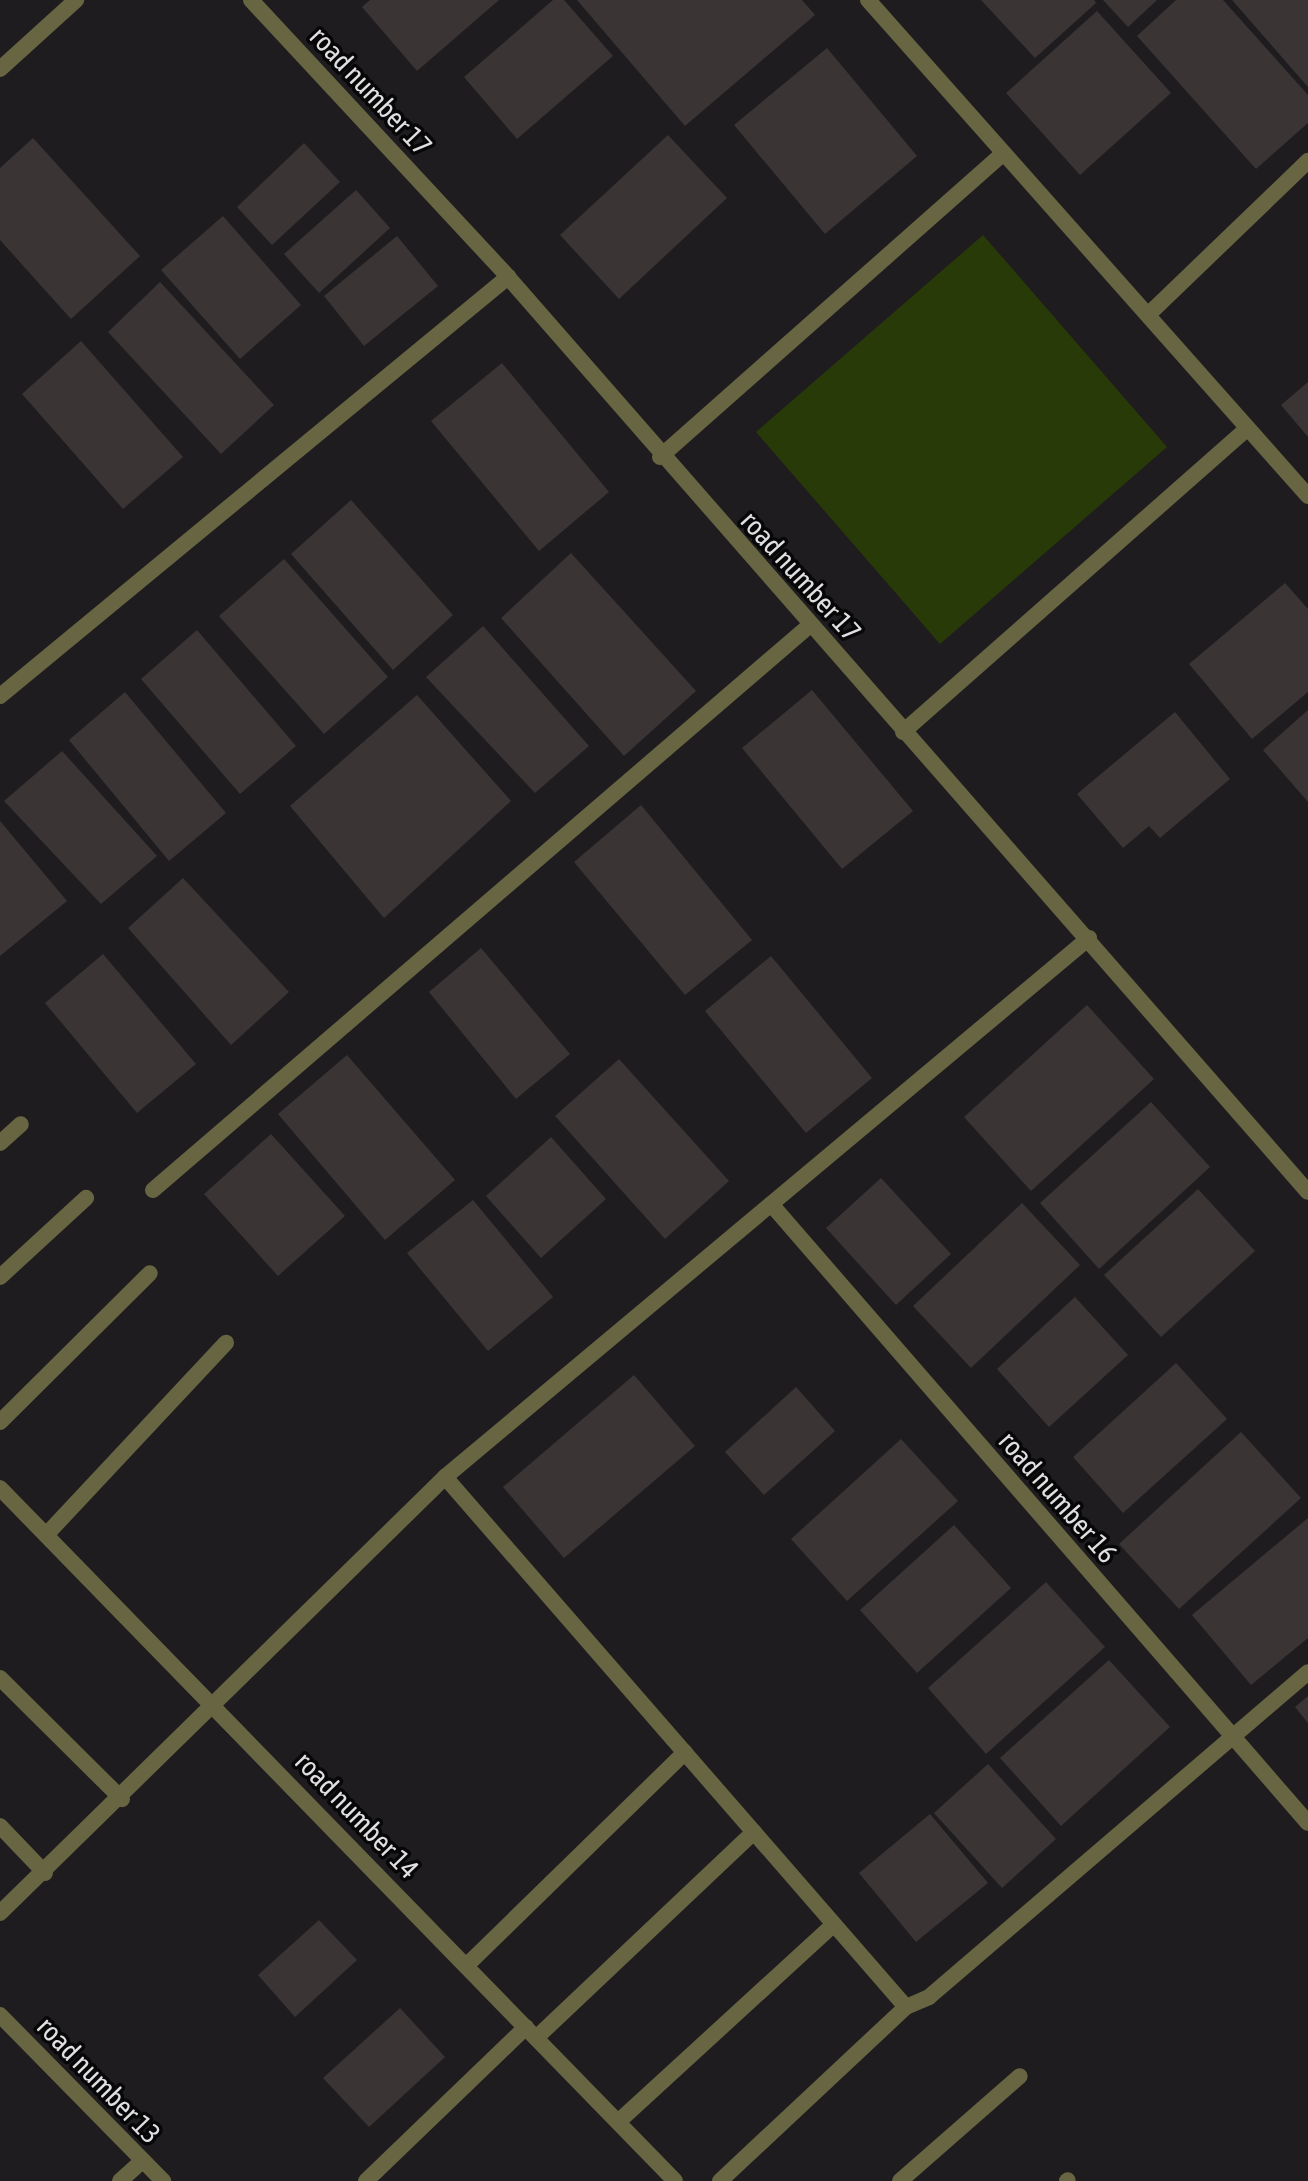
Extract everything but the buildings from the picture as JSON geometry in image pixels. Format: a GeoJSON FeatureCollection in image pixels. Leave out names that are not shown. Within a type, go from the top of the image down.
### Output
{"type":"FeatureCollection","features":[{"type":"Feature","properties":{"kind":"street"},"geometry":{"type":"LineString","coordinates":[[0,69],[76,0]]}},
{"type":"Feature","properties":{"kind":"street","name":"road number 17"},"geometry":{"type":"LineString","coordinates":[[251,0],[508,277],[660,457],[1089,938],[1308,1192]]}},
{"type":"Feature","properties":{"kind":"street"},"geometry":{"type":"LineString","coordinates":[[868,0],[1003,154],[1151,312],[1246,430],[1308,496]]}},
{"type":"Feature","properties":{"kind":"street"},"geometry":{"type":"LineString","coordinates":[[660,457],[1003,154]]}},
{"type":"Feature","properties":{"kind":"street"},"geometry":{"type":"LineString","coordinates":[[1151,312],[1308,161]]}},
{"type":"Feature","properties":{"kind":"street"},"geometry":{"type":"LineString","coordinates":[[0,696],[508,277]]}},
{"type":"Feature","properties":{"kind":"street"},"geometry":{"type":"LineString","coordinates":[[903,732],[1246,430]]}},
{"type":"Feature","properties":{"kind":"street"},"geometry":{"type":"LineString","coordinates":[[153,1190],[810,625]]}},
{"type":"Feature","properties":{"kind":"street"},"geometry":{"type":"LineString","coordinates":[[0,1913],[122,1799],[213,1703],[445,1477],[1089,938]]}},
{"type":"Feature","properties":{"kind":"street"},"geometry":{"type":"LineString","coordinates":[[0,1143],[21,1124]]}},
{"type":"Feature","properties":{"kind":"street"},"geometry":{"type":"LineString","coordinates":[[0,1277],[86,1198]]}},
{"type":"Feature","properties":{"kind":"street","name":"road number 16"},"geometry":{"type":"LineString","coordinates":[[771,1204],[1230,1737],[1308,1823]]}},
{"type":"Feature","properties":{"kind":"street"},"geometry":{"type":"LineString","coordinates":[[0,1422],[150,1273]]}},
{"type":"Feature","properties":{"kind":"street"},"geometry":{"type":"LineString","coordinates":[[47,1534],[226,1343]]}},
{"type":"Feature","properties":{"kind":"street"},"geometry":{"type":"LineString","coordinates":[[445,1477],[832,1926],[906,2007]]}},
{"type":"Feature","properties":{"kind":"street","name":"road number 14"},"geometry":{"type":"LineString","coordinates":[[0,1488],[213,1703],[675,2181]]}},
{"type":"Feature","properties":{"kind":"street"},"geometry":{"type":"LineString","coordinates":[[720,2181],[906,2007],[929,1997],[1308,1672]]}},
{"type":"Feature","properties":{"kind":"street"},"geometry":{"type":"LineString","coordinates":[[0,1678],[122,1799]]}},
{"type":"Feature","properties":{"kind":"street"},"geometry":{"type":"LineString","coordinates":[[466,1966],[685,1752]]}},
{"type":"Feature","properties":{"kind":"street"},"geometry":{"type":"LineString","coordinates":[[0,1826],[45,1873]]}},
{"type":"Feature","properties":{"kind":"street"},"geometry":{"type":"LineString","coordinates":[[366,2181],[754,1832]]}},
{"type":"Feature","properties":{"kind":"street"},"geometry":{"type":"LineString","coordinates":[[618,2122],[832,1926]]}},
{"type":"Feature","properties":{"kind":"street","name":"road number 13"},"geometry":{"type":"LineString","coordinates":[[0,2015],[163,2181]]}},
{"type":"Feature","properties":{"kind":"street"},"geometry":{"type":"LineString","coordinates":[[900,2181],[1020,2076]]}},
{"type":"Feature","properties":{"kind":"street"},"geometry":{"type":"LineString","coordinates":[[120,2181],[141,2162]]}},
{"type":"Feature","properties":{"kind":"green space"},"geometry":{"type":"Polygon","coordinates":[[[983,235],[1167,447],[940,644],[756,432],[983,235]]]}}]}
